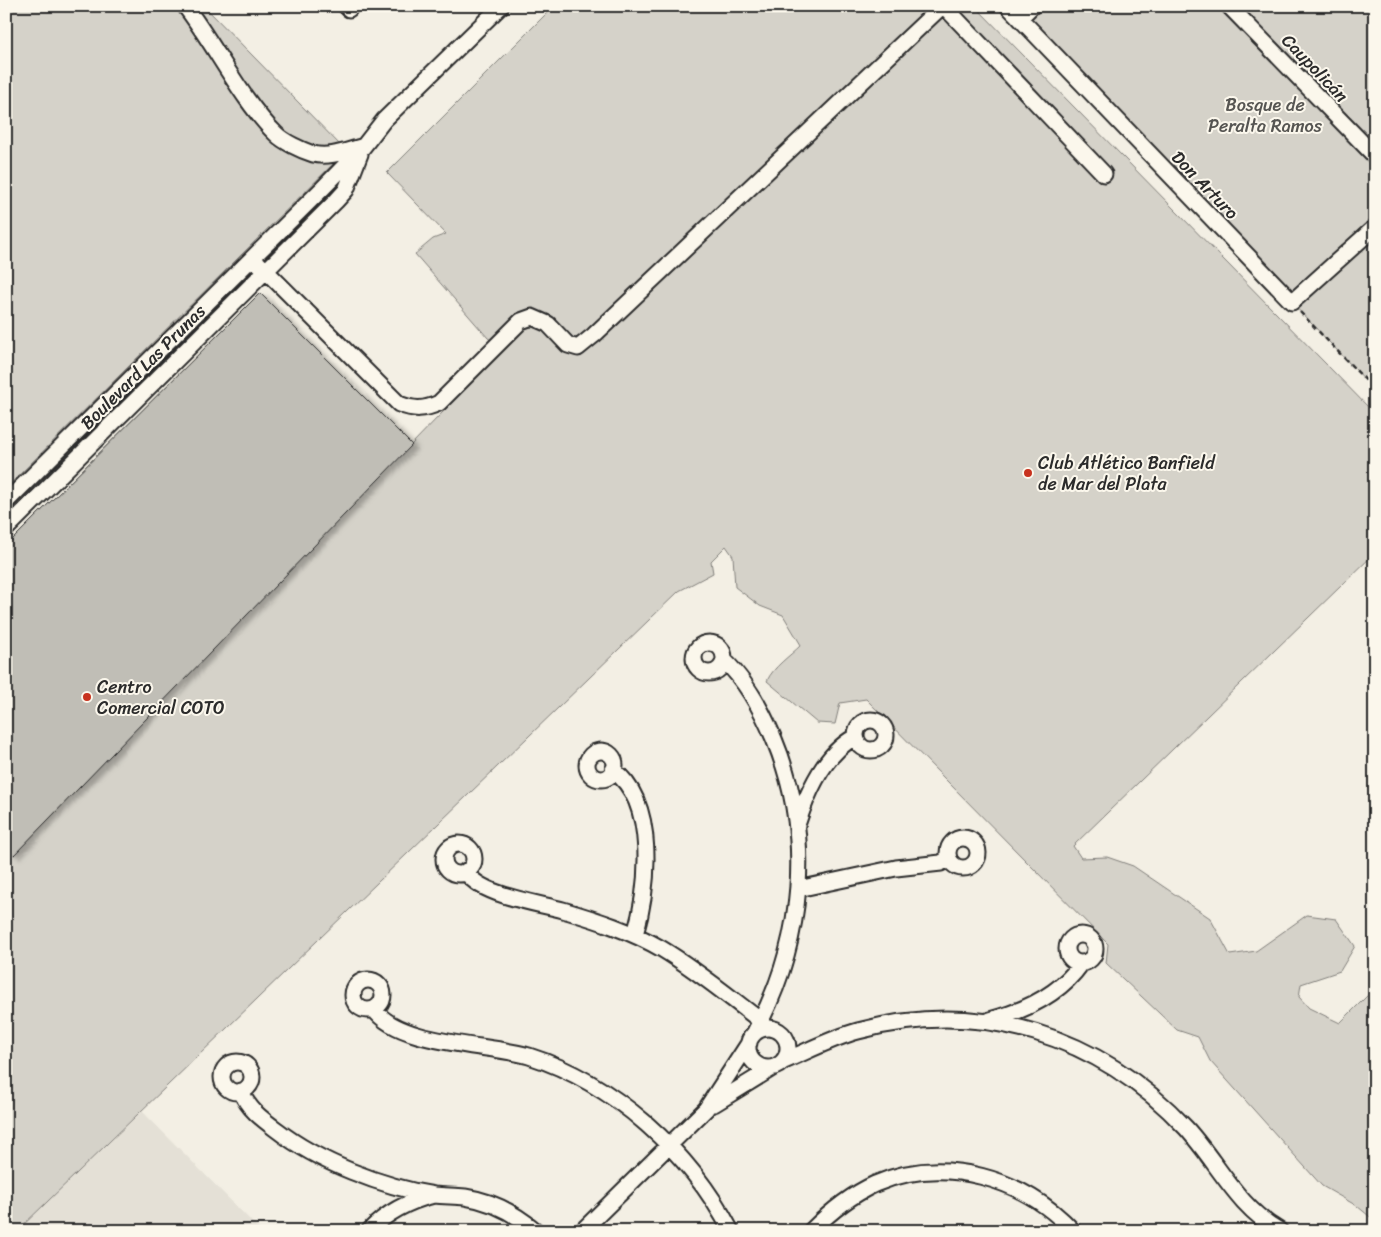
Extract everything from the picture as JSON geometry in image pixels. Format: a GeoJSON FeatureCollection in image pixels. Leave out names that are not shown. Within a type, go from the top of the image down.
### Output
{"type":"FeatureCollection","features":[{"type":"Feature","properties":{"kind":"street"},"geometry":{"type":"LineString","coordinates":[[186,6],[254,107],[276,134],[313,154],[331,155],[362,147],[384,120],[501,6]]}},
{"type":"Feature","properties":{"kind":"street"},"geometry":{"type":"LineString","coordinates":[[253,258],[399,404],[414,409],[429,408],[439,403],[521,321],[532,317],[548,324],[568,344],[578,348],[943,6],[1104,174]]}},
{"type":"Feature","properties":{"kind":"street","name":"Don Arturo"},"geometry":{"type":"LineString","coordinates":[[1008,6],[1292,302]]}},
{"type":"Feature","properties":{"kind":"street"},"geometry":{"type":"LineString","coordinates":[[1020,18],[1032,6]]}},
{"type":"Feature","properties":{"kind":"street","name":"Caupolicán"},"geometry":{"type":"LineString","coordinates":[[1229,6],[1375,156]]}},
{"type":"Feature","properties":{"kind":"street","name":"Boulevard Las Prunas"},"geometry":{"type":"LineString","coordinates":[[6,502],[253,258],[362,147]]}},
{"type":"Feature","properties":{"kind":"street","name":"Boulevard Las Prunas"},"geometry":{"type":"LineString","coordinates":[[6,529],[266,272],[346,190],[362,147]]}},
{"type":"Feature","properties":{"kind":"street"},"geometry":{"type":"LineString","coordinates":[[1292,302],[1375,227]]}},
{"type":"Feature","properties":{"kind":"street"},"geometry":{"type":"LineString","coordinates":[[724,660],[743,682],[770,730],[791,788],[798,824],[798,889],[792,935],[769,1003],[748,1049],[753,1061],[762,1067],[779,1064],[789,1050],[770,1013],[769,1003]]}},
{"type":"Feature","properties":{"kind":"street"},"geometry":{"type":"LineString","coordinates":[[798,824],[806,798],[824,767],[845,742],[855,737]]}},
{"type":"Feature","properties":{"kind":"street"},"geometry":{"type":"LineString","coordinates":[[613,770],[622,776],[633,793],[646,846],[644,898],[634,935]]}},
{"type":"Feature","properties":{"kind":"street"},"geometry":{"type":"LineString","coordinates":[[798,889],[896,868],[941,863],[949,858]]}},
{"type":"Feature","properties":{"kind":"street"},"geometry":{"type":"LineString","coordinates":[[466,871],[474,881],[493,891],[592,919],[634,935],[661,949],[700,974],[755,1032]]}},
{"type":"Feature","properties":{"kind":"street"},"geometry":{"type":"LineString","coordinates":[[988,1020],[1015,1012],[1050,994],[1068,980],[1081,964]]}},
{"type":"Feature","properties":{"kind":"street"},"geometry":{"type":"LineString","coordinates":[[374,1008],[386,1022],[415,1034],[530,1056],[579,1077],[625,1107],[668,1146],[697,1180],[731,1231]]}},
{"type":"Feature","properties":{"kind":"street"},"geometry":{"type":"LineString","coordinates":[[582,1231],[706,1110],[779,1064],[857,1032],[905,1022],[931,1019],[988,1020],[1034,1032],[1074,1047],[1135,1082],[1186,1129],[1241,1201],[1256,1215],[1280,1231]]}},
{"type":"Feature","properties":{"kind":"street"},"geometry":{"type":"LineString","coordinates":[[706,1110],[755,1032],[766,1027],[806,1043],[827,1043]]}},
{"type":"Feature","properties":{"kind":"street"},"geometry":{"type":"LineString","coordinates":[[241,1091],[248,1106],[264,1120],[326,1160],[373,1178],[435,1195],[484,1201],[512,1214],[536,1231]]}},
{"type":"Feature","properties":{"kind":"street"},"geometry":{"type":"LineString","coordinates":[[811,1231],[840,1205],[875,1184],[915,1174],[941,1171],[983,1176],[1021,1191],[1054,1211],[1073,1231]]}},
{"type":"Feature","properties":{"kind":"street"},"geometry":{"type":"LineString","coordinates":[[369,1231],[396,1208],[419,1198],[435,1195]]}},
{"type":"Feature","properties":{"kind":"path"},"geometry":{"type":"LineString","coordinates":[[1292,302],[1375,390]]}},
{"type":"Feature","properties":{"kind":"shaded area"},"geometry":{"type":"Polygon","coordinates":[[[142,1111],[261,1231],[17,1231],[142,1111]]]}},
{"type":"Feature","properties":{"kind":"green space"},"geometry":{"type":"Polygon","coordinates":[[[6,6],[204,6],[346,151],[6,488],[6,6]]]}},
{"type":"Feature","properties":{"kind":"green space"},"geometry":{"type":"Polygon","coordinates":[[[554,6],[975,6],[1375,414],[1375,553],[1073,846],[1081,858],[1107,857],[1133,866],[1210,918],[1230,955],[1256,951],[1307,915],[1336,919],[1355,946],[1340,971],[1301,984],[1299,997],[1309,1008],[1340,1023],[1375,988],[1375,1221],[1357,1206],[1322,1186],[1210,1061],[1198,1037],[1177,1030],[1106,963],[1108,944],[866,699],[840,703],[835,724],[817,723],[767,681],[777,666],[801,645],[783,615],[760,606],[735,587],[733,556],[726,546],[711,561],[713,573],[679,591],[17,1231],[6,1231],[6,863],[504,349],[488,338],[415,254],[433,239],[446,234],[387,173],[554,6]]]}},
{"type":"Feature","properties":{"kind":"green space","name":"Bosque de Peralta Ramos"},"geometry":{"type":"Polygon","coordinates":[[[1008,6],[1375,6],[1375,390],[1008,6]]]}},
{"type":"Feature","properties":{"kind":"green space"},"geometry":{"type":"Polygon","coordinates":[[[245,275],[249,278],[6,521],[6,511],[245,275]]]}},
{"type":"Feature","properties":{"kind":"building","name":"Centro Comercial COTO"},"geometry":{"type":"Polygon","coordinates":[[[260,293],[412,445],[14,855],[6,848],[6,546],[260,293]]]}},
{"type":"Feature","properties":{"kind":"place","name":"Club Atlético Banfield de Mar del Plata"},"geometry":{"type":"Point","coordinates":[1028,473]}},
{"type":"Feature","properties":{"kind":"place","name":"Centro Comercial COTO"},"geometry":{"type":"Point","coordinates":[87,697]}}]}
